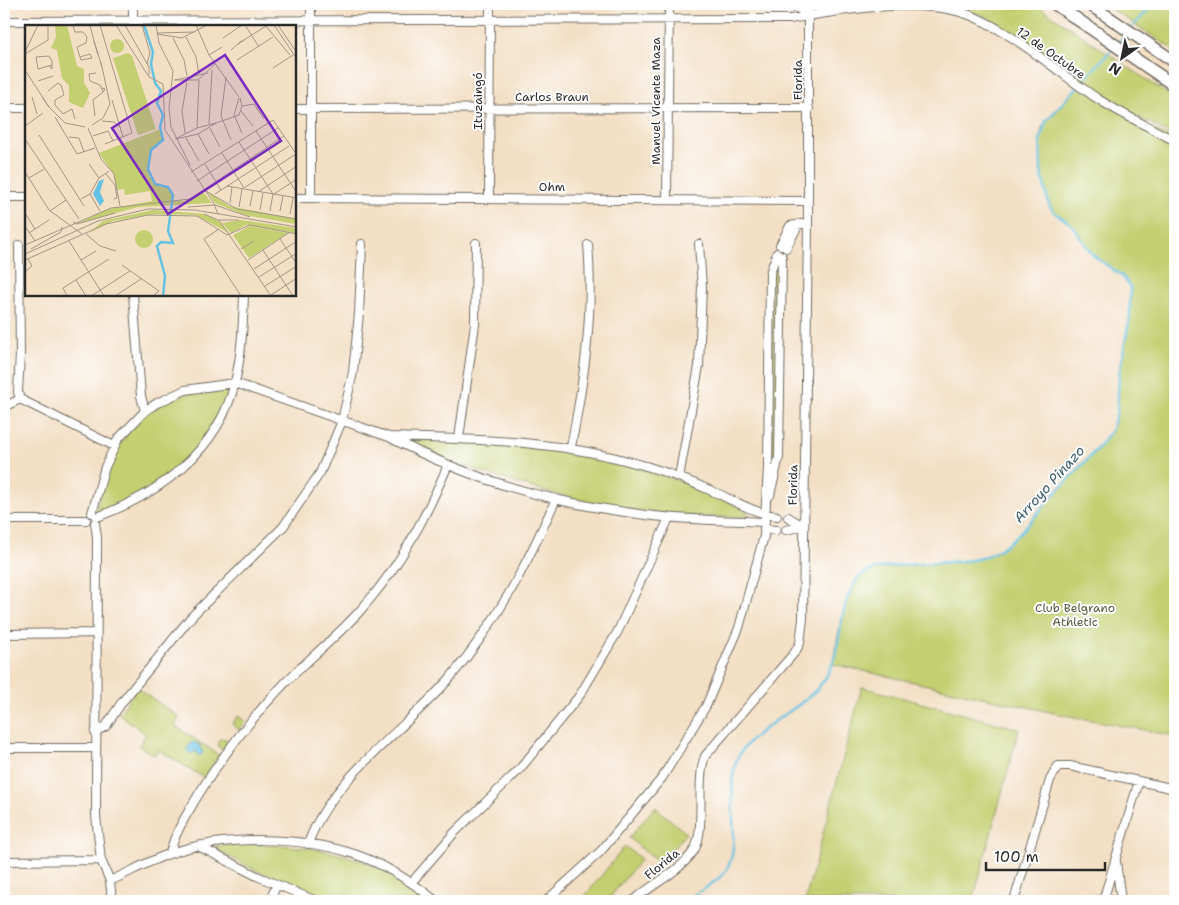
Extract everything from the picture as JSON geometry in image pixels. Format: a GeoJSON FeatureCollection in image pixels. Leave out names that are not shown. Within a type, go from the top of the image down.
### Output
{"type":"FeatureCollection","features":[{"type":"Feature","properties":{"kind":"highway"},"geometry":{"type":"LineString","coordinates":[[1055,4],[1134,60],[1175,86]]}},
{"type":"Feature","properties":{"kind":"highway"},"geometry":{"type":"LineString","coordinates":[[1089,4],[1147,45],[1175,62]]}},
{"type":"Feature","properties":{"kind":"street"},"geometry":{"type":"LineString","coordinates":[[133,4],[133,23]]}},
{"type":"Feature","properties":{"kind":"street"},"geometry":{"type":"LineString","coordinates":[[311,4],[311,198]]}},
{"type":"Feature","properties":{"kind":"street","name":"Ituzaingó"},"geometry":{"type":"LineString","coordinates":[[489,198],[490,4]]}},
{"type":"Feature","properties":{"kind":"street","name":"Manuel Vicente Maza"},"geometry":{"type":"LineString","coordinates":[[667,199],[668,4]]}},
{"type":"Feature","properties":{"kind":"street"},"geometry":{"type":"LineString","coordinates":[[790,4],[809,16]]}},
{"type":"Feature","properties":{"kind":"street","name":"Florida"},"geometry":{"type":"LineString","coordinates":[[633,901],[683,863],[693,851],[698,838],[702,770],[705,756],[798,648],[803,619],[809,108],[808,4]]}},
{"type":"Feature","properties":{"kind":"street","name":"12 de Octubre"},"geometry":{"type":"LineString","coordinates":[[4,21],[133,23],[311,19],[790,19],[886,5],[924,5],[954,10],[990,24],[1101,101],[1175,142]]}},
{"type":"Feature","properties":{"kind":"street"},"geometry":{"type":"LineString","coordinates":[[4,108],[25,108]]}},
{"type":"Feature","properties":{"kind":"street","name":"Carlos Braun"},"geometry":{"type":"LineString","coordinates":[[296,109],[809,108]]}},
{"type":"Feature","properties":{"kind":"street"},"geometry":{"type":"LineString","coordinates":[[4,197],[25,197]]}},
{"type":"Feature","properties":{"kind":"street","name":"Ohm"},"geometry":{"type":"LineString","coordinates":[[296,198],[808,201]]}},
{"type":"Feature","properties":{"kind":"street"},"geometry":{"type":"LineString","coordinates":[[765,519],[771,266],[781,250],[790,226],[808,222]]}},
{"type":"Feature","properties":{"kind":"street"},"geometry":{"type":"LineString","coordinates":[[459,438],[475,324],[476,243]]}},
{"type":"Feature","properties":{"kind":"street"},"geometry":{"type":"LineString","coordinates":[[95,732],[106,726],[122,702],[192,616],[283,527],[316,479],[342,421],[356,348],[362,244]]}},
{"type":"Feature","properties":{"kind":"street"},"geometry":{"type":"LineString","coordinates":[[679,477],[695,394],[701,345],[702,287],[699,244]]}},
{"type":"Feature","properties":{"kind":"street"},"geometry":{"type":"LineString","coordinates":[[20,245],[18,392],[20,399],[114,446]]}},
{"type":"Feature","properties":{"kind":"street"},"geometry":{"type":"LineString","coordinates":[[571,447],[587,345],[590,292],[588,245]]}},
{"type":"Feature","properties":{"kind":"street"},"geometry":{"type":"LineString","coordinates":[[546,901],[601,851],[634,814],[662,778],[699,719],[739,628],[754,578],[779,457],[781,250]]}},
{"type":"Feature","properties":{"kind":"street"},"geometry":{"type":"LineString","coordinates":[[771,266],[781,267]]}},
{"type":"Feature","properties":{"kind":"street"},"geometry":{"type":"LineString","coordinates":[[133,296],[141,396],[144,411]]}},
{"type":"Feature","properties":{"kind":"street"},"geometry":{"type":"LineString","coordinates":[[4,520],[86,520],[90,524],[95,518],[116,510],[158,488],[190,460],[213,430],[235,383],[241,344],[244,296]]}},
{"type":"Feature","properties":{"kind":"street"},"geometry":{"type":"LineString","coordinates":[[112,901],[110,881],[101,860],[96,816],[97,537],[95,518],[105,467],[114,446],[144,411],[157,403],[185,390],[235,383],[389,438],[448,465],[556,499],[597,508],[669,518],[765,519],[778,516]]}},
{"type":"Feature","properties":{"kind":"street"},"geometry":{"type":"LineString","coordinates":[[6,406],[20,399]]}},
{"type":"Feature","properties":{"kind":"street"},"geometry":{"type":"LineString","coordinates":[[389,438],[459,438],[571,447],[617,458],[679,477],[765,519],[776,530]]}},
{"type":"Feature","properties":{"kind":"street"},"geometry":{"type":"LineString","coordinates":[[170,853],[172,842],[188,812],[237,740],[284,684],[364,607],[398,563],[424,519],[448,465]]}},
{"type":"Feature","properties":{"kind":"street"},"geometry":{"type":"LineString","coordinates":[[308,844],[317,822],[342,790],[383,744],[449,678],[489,627],[517,583],[556,499]]}},
{"type":"Feature","properties":{"kind":"street"},"geometry":{"type":"LineString","coordinates":[[788,517],[803,526]]}},
{"type":"Feature","properties":{"kind":"street"},"geometry":{"type":"LineString","coordinates":[[412,882],[455,832],[519,770],[580,694],[618,631],[669,518]]}},
{"type":"Feature","properties":{"kind":"street"},"geometry":{"type":"LineString","coordinates":[[786,530],[803,526]]}},
{"type":"Feature","properties":{"kind":"street"},"geometry":{"type":"LineString","coordinates":[[4,634],[96,633]]}},
{"type":"Feature","properties":{"kind":"street"},"geometry":{"type":"LineString","coordinates":[[4,748],[95,748]]}},
{"type":"Feature","properties":{"kind":"street"},"geometry":{"type":"LineString","coordinates":[[1014,901],[1050,780],[1056,768],[1063,765],[1070,766],[1175,789]]}},
{"type":"Feature","properties":{"kind":"street"},"geometry":{"type":"LineString","coordinates":[[1103,901],[1139,781]]}},
{"type":"Feature","properties":{"kind":"street"},"geometry":{"type":"LineString","coordinates":[[110,881],[170,853],[198,846],[240,841],[308,844],[352,853],[389,869],[412,882],[436,901]]}},
{"type":"Feature","properties":{"kind":"street"},"geometry":{"type":"LineString","coordinates":[[198,846],[277,885],[316,901]]}},
{"type":"Feature","properties":{"kind":"street"},"geometry":{"type":"LineString","coordinates":[[1116,856],[1121,901]]}},
{"type":"Feature","properties":{"kind":"street"},"geometry":{"type":"LineString","coordinates":[[4,861],[101,860]]}},
{"type":"Feature","properties":{"kind":"street"},"geometry":{"type":"LineString","coordinates":[[269,901],[277,885]]}},
{"type":"Feature","properties":{"kind":"green space"},"geometry":{"type":"Polygon","coordinates":[[[944,4],[1035,4],[1175,99],[1175,137],[1102,97],[985,16],[944,4]]]}},
{"type":"Feature","properties":{"kind":"green space"},"geometry":{"type":"Polygon","coordinates":[[[1104,4],[1175,4],[1175,51],[1104,4]]]}},
{"type":"Feature","properties":{"kind":"green space","name":"Club Belgrano Athletic"},"geometry":{"type":"Polygon","coordinates":[[[1079,86],[1175,141],[1175,736],[1059,714],[832,664],[845,604],[861,575],[882,568],[969,560],[992,554],[1024,529],[1094,453],[1112,429],[1117,411],[1119,374],[1130,316],[1130,287],[1123,277],[1093,255],[1068,221],[1054,212],[1049,205],[1041,171],[1040,140],[1042,127],[1079,86]]]}},
{"type":"Feature","properties":{"kind":"green space"},"geometry":{"type":"Polygon","coordinates":[[[775,268],[778,270],[778,373],[776,453],[773,464],[772,270],[775,268]]]}},
{"type":"Feature","properties":{"kind":"green space"},"geometry":{"type":"Polygon","coordinates":[[[227,387],[229,394],[218,416],[191,453],[175,468],[140,493],[97,515],[95,513],[112,461],[123,440],[136,423],[152,410],[172,399],[197,392],[227,387]]]}},
{"type":"Feature","properties":{"kind":"green space"},"geometry":{"type":"Polygon","coordinates":[[[410,440],[446,440],[573,450],[658,473],[698,488],[745,510],[750,516],[709,517],[666,514],[621,508],[577,499],[489,475],[410,444],[408,442],[410,440]]]}},
{"type":"Feature","properties":{"kind":"green space"},"geometry":{"type":"Polygon","coordinates":[[[862,687],[1019,729],[973,901],[805,901],[862,687]]]}},
{"type":"Feature","properties":{"kind":"green space"},"geometry":{"type":"Polygon","coordinates":[[[137,688],[179,717],[175,726],[219,755],[204,778],[159,750],[154,755],[139,746],[146,734],[119,714],[137,688]]]}},
{"type":"Feature","properties":{"kind":"green space"},"geometry":{"type":"Polygon","coordinates":[[[238,716],[246,722],[239,730],[232,724],[238,716]]]}},
{"type":"Feature","properties":{"kind":"green space"},"geometry":{"type":"Polygon","coordinates":[[[221,739],[225,739],[228,744],[227,748],[221,749],[218,746],[218,742],[221,739]]]}},
{"type":"Feature","properties":{"kind":"green space"},"geometry":{"type":"Polygon","coordinates":[[[655,807],[686,833],[660,864],[629,838],[655,807]]]}},
{"type":"Feature","properties":{"kind":"green space"},"geometry":{"type":"Polygon","coordinates":[[[245,843],[298,847],[344,855],[387,872],[431,901],[329,901],[259,872],[214,849],[216,846],[245,843]]]}},
{"type":"Feature","properties":{"kind":"green space"},"geometry":{"type":"Polygon","coordinates":[[[625,846],[641,859],[607,901],[581,901],[625,846]]]}},
{"type":"Feature","properties":{"kind":"water"},"geometry":{"type":"Polygon","coordinates":[[[192,742],[199,744],[203,753],[199,756],[196,751],[190,754],[187,749],[192,742]]]}},
{"type":"Feature","properties":{"kind":"waterway","name":"Arroyo Pinazo"},"geometry":{"type":"LineString","coordinates":[[1131,28],[1154,4]]}},
{"type":"Feature","properties":{"kind":"waterway","name":"Arroyo Pinazo"},"geometry":{"type":"LineString","coordinates":[[1118,43],[1126,34]]}},
{"type":"Feature","properties":{"kind":"waterway","name":"Arroyo Pinazo"},"geometry":{"type":"LineString","coordinates":[[684,901],[715,881],[724,873],[730,863],[733,849],[732,783],[734,768],[739,755],[756,735],[803,702],[822,683],[834,658],[846,602],[851,589],[859,577],[867,572],[881,568],[981,558],[1004,547],[1094,453],[1112,429],[1117,411],[1119,374],[1130,316],[1130,287],[1123,277],[1093,255],[1072,225],[1054,212],[1049,205],[1041,171],[1040,140],[1046,121],[1114,47]]}}]}
